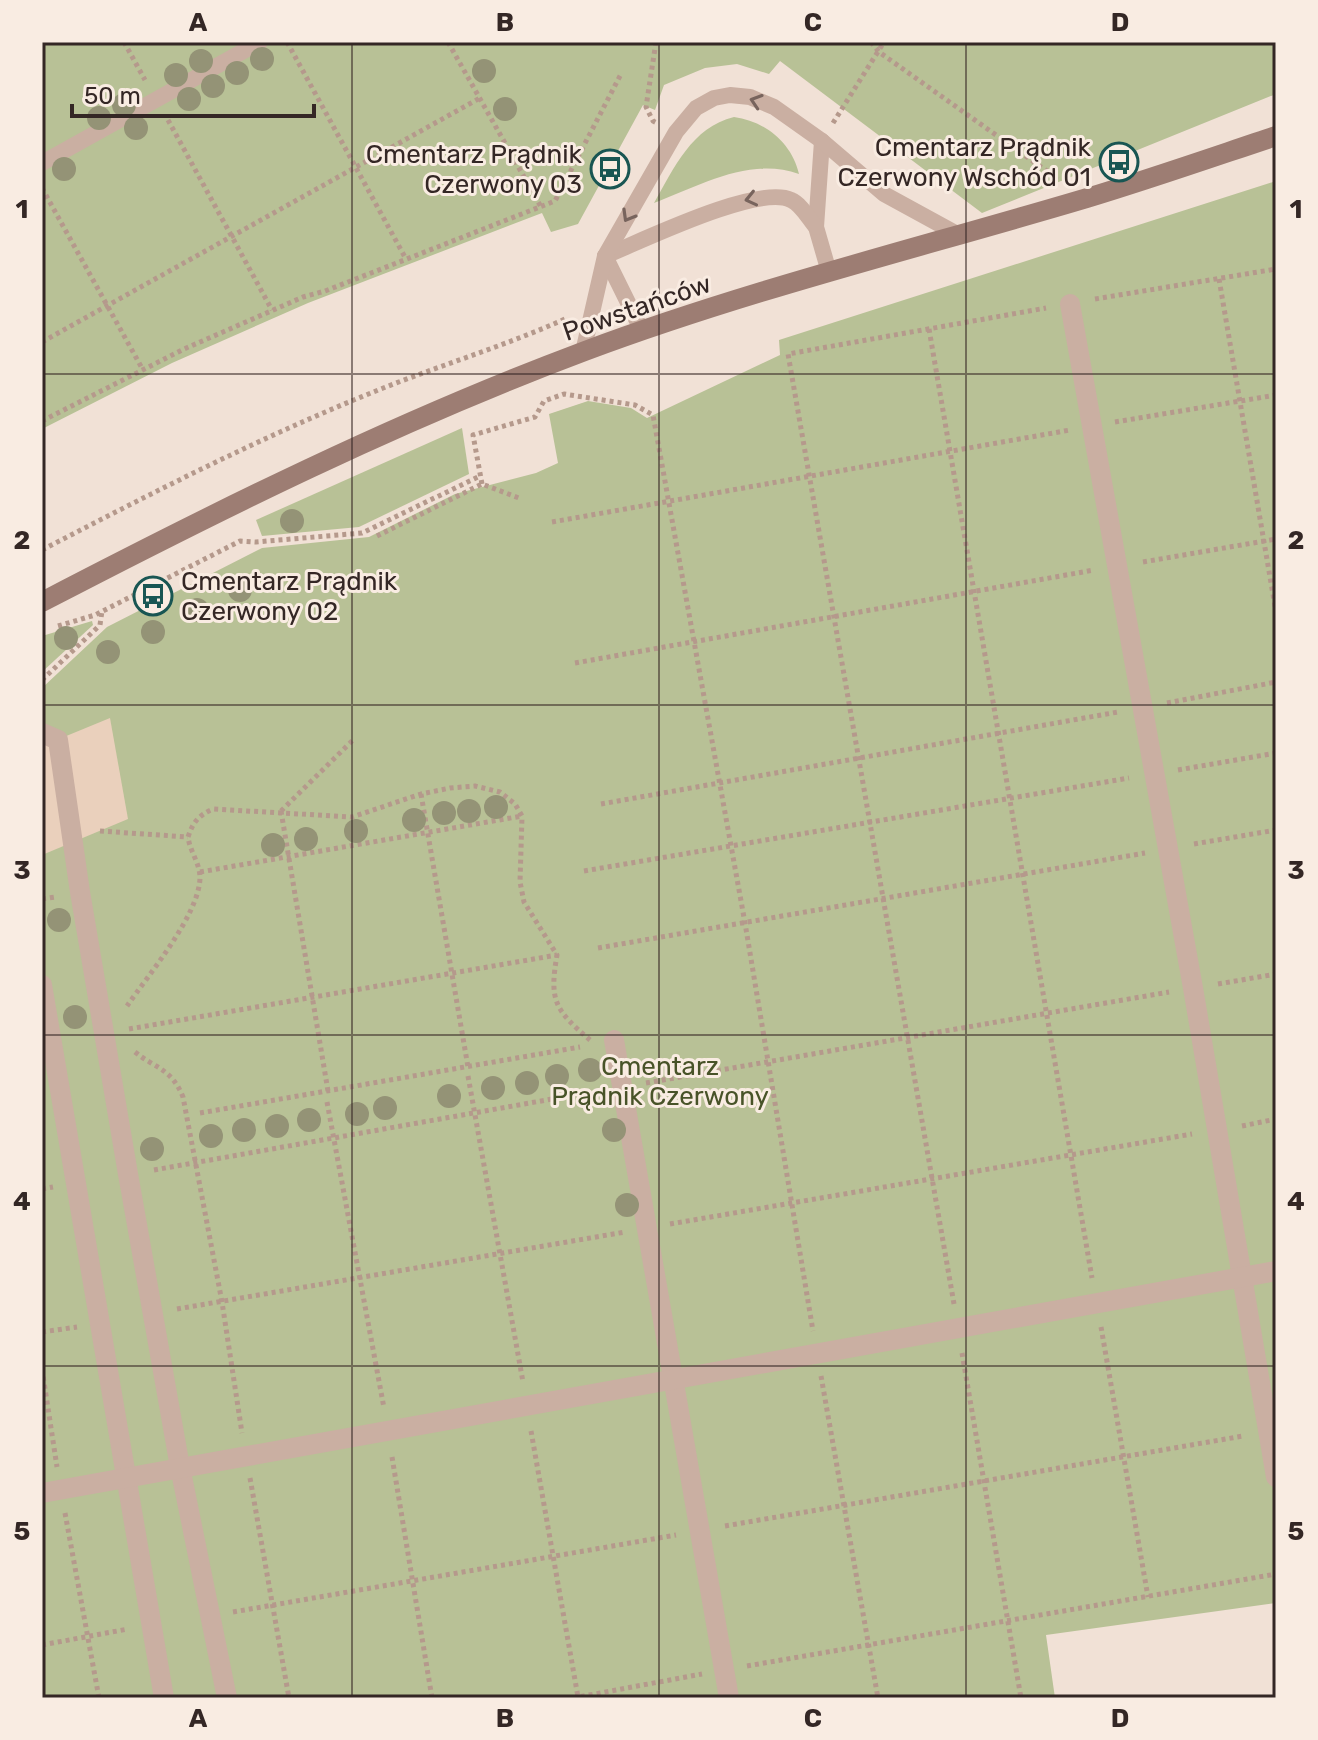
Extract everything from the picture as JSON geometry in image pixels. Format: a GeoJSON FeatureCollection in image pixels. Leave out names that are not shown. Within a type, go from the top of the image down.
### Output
{"type":"FeatureCollection","features":[{"type":"Feature","properties":{"kind":"street","name":"Powstańców"},"geometry":{"type":"LineString","coordinates":[[42,602],[257,492],[499,385],[583,352],[829,272],[1085,199],[1276,136]]}},
{"type":"Feature","properties":{"kind":"street"},"geometry":{"type":"LineString","coordinates":[[1070,304],[1193,988],[1276,1477]]}},
{"type":"Feature","properties":{"kind":"street"},"geometry":{"type":"LineString","coordinates":[[42,733],[58,740],[80,892],[128,1174],[180,1467],[227,1698]]}},
{"type":"Feature","properties":{"kind":"street"},"geometry":{"type":"LineString","coordinates":[[42,985],[164,1698]]}},
{"type":"Feature","properties":{"kind":"street"},"geometry":{"type":"LineString","coordinates":[[614,1040],[729,1698]]}},
{"type":"Feature","properties":{"kind":"street"},"geometry":{"type":"LineString","coordinates":[[51,1491],[1276,1271]]}},
{"type":"Feature","properties":{"kind":"lane"},"geometry":{"type":"LineString","coordinates":[[42,163],[260,42]]}},
{"type":"Feature","properties":{"kind":"lane"},"geometry":{"type":"LineString","coordinates":[[583,352],[605,256],[676,132],[696,108],[714,98],[730,95],[750,97],[774,107],[822,141],[884,194],[959,235]]}},
{"type":"Feature","properties":{"kind":"lane"},"geometry":{"type":"LineString","coordinates":[[822,141],[816,227],[829,272]]}},
{"type":"Feature","properties":{"kind":"lane"},"geometry":{"type":"LineString","coordinates":[[605,256],[741,201],[771,195],[793,200],[816,227]]}},
{"type":"Feature","properties":{"kind":"lane"},"geometry":{"type":"LineString","coordinates":[[605,256],[642,331]]}},
{"type":"Feature","properties":{"kind":"path"},"geometry":{"type":"LineString","coordinates":[[124,42],[272,310]]}},
{"type":"Feature","properties":{"kind":"path"},"geometry":{"type":"LineString","coordinates":[[287,42],[406,259]]}},
{"type":"Feature","properties":{"kind":"path"},"geometry":{"type":"LineString","coordinates":[[448,42],[541,207]]}},
{"type":"Feature","properties":{"kind":"path"},"geometry":{"type":"LineString","coordinates":[[656,42],[646,107],[653,121],[676,132]]}},
{"type":"Feature","properties":{"kind":"path"},"geometry":{"type":"LineString","coordinates":[[871,42],[879,52],[1085,199]]}},
{"type":"Feature","properties":{"kind":"path"},"geometry":{"type":"LineString","coordinates":[[822,141],[884,42]]}},
{"type":"Feature","properties":{"kind":"path"},"geometry":{"type":"LineString","coordinates":[[42,421],[272,310],[555,201],[621,74]]}},
{"type":"Feature","properties":{"kind":"path"},"geometry":{"type":"LineString","coordinates":[[42,342],[480,98]]}},
{"type":"Feature","properties":{"kind":"path"},"geometry":{"type":"LineString","coordinates":[[645,134],[658,113]]}},
{"type":"Feature","properties":{"kind":"path"},"geometry":{"type":"LineString","coordinates":[[820,117],[831,126]]}},
{"type":"Feature","properties":{"kind":"path"},"geometry":{"type":"LineString","coordinates":[[42,188],[143,370]]}},
{"type":"Feature","properties":{"kind":"path"},"geometry":{"type":"LineString","coordinates":[[1021,1698],[788,354],[1276,269]]}},
{"type":"Feature","properties":{"kind":"path"},"geometry":{"type":"LineString","coordinates":[[1219,279],[1276,612]]}},
{"type":"Feature","properties":{"kind":"path"},"geometry":{"type":"LineString","coordinates":[[42,550],[269,436],[368,394],[565,320],[569,308]]}},
{"type":"Feature","properties":{"kind":"path"},"geometry":{"type":"LineString","coordinates":[[929,329],[1148,1597]]}},
{"type":"Feature","properties":{"kind":"path"},"geometry":{"type":"LineString","coordinates":[[482,484],[473,435],[535,417],[544,401],[564,394],[635,405],[653,415],[745,923],[816,1353],[878,1698]]}},
{"type":"Feature","properties":{"kind":"path"},"geometry":{"type":"LineString","coordinates":[[552,522],[1276,395]]}},
{"type":"Feature","properties":{"kind":"path"},"geometry":{"type":"LineString","coordinates":[[55,627],[102,611],[240,541],[362,533],[480,476]]}},
{"type":"Feature","properties":{"kind":"path"},"geometry":{"type":"LineString","coordinates":[[377,536],[482,484],[519,498]]}},
{"type":"Feature","properties":{"kind":"path"},"geometry":{"type":"LineString","coordinates":[[575,663],[1276,539]]}},
{"type":"Feature","properties":{"kind":"path"},"geometry":{"type":"LineString","coordinates":[[42,680],[100,625],[102,611]]}},
{"type":"Feature","properties":{"kind":"path"},"geometry":{"type":"LineString","coordinates":[[601,804],[1276,682]]}},
{"type":"Feature","properties":{"kind":"path"},"geometry":{"type":"LineString","coordinates":[[281,811],[355,738]]}},
{"type":"Feature","properties":{"kind":"path"},"geometry":{"type":"LineString","coordinates":[[584,871],[1276,753]]}},
{"type":"Feature","properties":{"kind":"path"},"geometry":{"type":"LineString","coordinates":[[125,1008],[185,922],[195,902],[200,872],[188,837],[195,820],[213,809],[352,817],[421,794],[475,786],[500,792],[515,804],[522,816],[520,882],[524,902],[557,955],[552,983],[555,998],[566,1019],[592,1042],[614,1040]]}},
{"type":"Feature","properties":{"kind":"path"},"geometry":{"type":"LineString","coordinates":[[421,794],[468,1067]]}},
{"type":"Feature","properties":{"kind":"path"},"geometry":{"type":"LineString","coordinates":[[281,811],[328,1091]]}},
{"type":"Feature","properties":{"kind":"path"},"geometry":{"type":"LineString","coordinates":[[200,872],[522,816]]}},
{"type":"Feature","properties":{"kind":"path"},"geometry":{"type":"LineString","coordinates":[[598,948],[1276,830]]}},
{"type":"Feature","properties":{"kind":"path"},"geometry":{"type":"LineString","coordinates":[[100,831],[188,837]]}},
{"type":"Feature","properties":{"kind":"path"},"geometry":{"type":"LineString","coordinates":[[140,1027],[557,955]]}},
{"type":"Feature","properties":{"kind":"path"},"geometry":{"type":"LineString","coordinates":[[128,1174],[1276,974]]}},
{"type":"Feature","properties":{"kind":"path"},"geometry":{"type":"LineString","coordinates":[[123,1019],[127,1039]]}},
{"type":"Feature","properties":{"kind":"path"},"geometry":{"type":"LineString","coordinates":[[200,1113],[580,1047]]}},
{"type":"Feature","properties":{"kind":"path"},"geometry":{"type":"LineString","coordinates":[[131,1048],[162,1068],[179,1087],[183,1097],[222,1302],[289,1698]]}},
{"type":"Feature","properties":{"kind":"path"},"geometry":{"type":"LineString","coordinates":[[327,1102],[336,1137],[432,1698]]}},
{"type":"Feature","properties":{"kind":"path"},"geometry":{"type":"LineString","coordinates":[[42,1189],[74,1183]]}},
{"type":"Feature","properties":{"kind":"path"},"geometry":{"type":"LineString","coordinates":[[42,1369],[51,1491],[89,1637],[99,1698]]}},
{"type":"Feature","properties":{"kind":"path"},"geometry":{"type":"LineString","coordinates":[[211,1615],[1268,1431]]}},
{"type":"Feature","properties":{"kind":"path"},"geometry":{"type":"LineString","coordinates":[[573,1698],[1276,1574]]}},
{"type":"Feature","properties":{"kind":"path"},"geometry":{"type":"LineString","coordinates":[[42,1645],[151,1624]]}},
{"type":"Feature","properties":{"kind":"green space"},"geometry":{"type":"Polygon","coordinates":[[[42,42],[1276,42],[1276,94],[982,213],[780,61],[769,74],[737,64],[705,68],[664,85],[655,110],[643,105],[578,224],[551,232],[542,213],[308,303],[172,363],[42,429],[42,42]]]}},
{"type":"Feature","properties":{"kind":"green space"},"geometry":{"type":"Polygon","coordinates":[[[734,117],[756,123],[776,135],[790,153],[799,174],[781,169],[743,171],[654,203],[677,163],[696,139],[719,122],[734,117]]]}},
{"type":"Feature","properties":{"kind":"green space","name":"Cmentarz Prądnik Czerwony"},"geometry":{"type":"Polygon","coordinates":[[[1276,181],[1276,1603],[1046,1635],[1055,1698],[42,1698],[42,688],[107,627],[262,548],[369,537],[455,494],[536,473],[558,463],[549,414],[588,401],[631,408],[647,418],[780,355],[779,340],[1276,181]]]}},
{"type":"Feature","properties":{"kind":"green space"},"geometry":{"type":"Polygon","coordinates":[[[462,428],[469,474],[359,527],[262,536],[256,520],[462,428]]]}},
{"type":"Feature","properties":{"kind":"green space"},"geometry":{"type":"Polygon","coordinates":[[[92,621],[93,625],[42,672],[42,636],[92,621]]]}},
{"type":"Feature","properties":{"kind":"shaded area"},"geometry":{"type":"Polygon","coordinates":[[[110,718],[128,819],[42,855],[42,746],[110,718]]]}},
{"type":"Feature","properties":{"kind":"place","name":"Cmentarz Prądnik Czerwony Wschód 01"},"geometry":{"type":"Point","coordinates":[1119,162]}},
{"type":"Feature","properties":{"kind":"place","name":"Cmentarz Prądnik Czerwony 03"},"geometry":{"type":"Point","coordinates":[610,169]}},
{"type":"Feature","properties":{"kind":"place","name":"Cmentarz Prądnik Czerwony 02"},"geometry":{"type":"Point","coordinates":[153,596]}}]}
